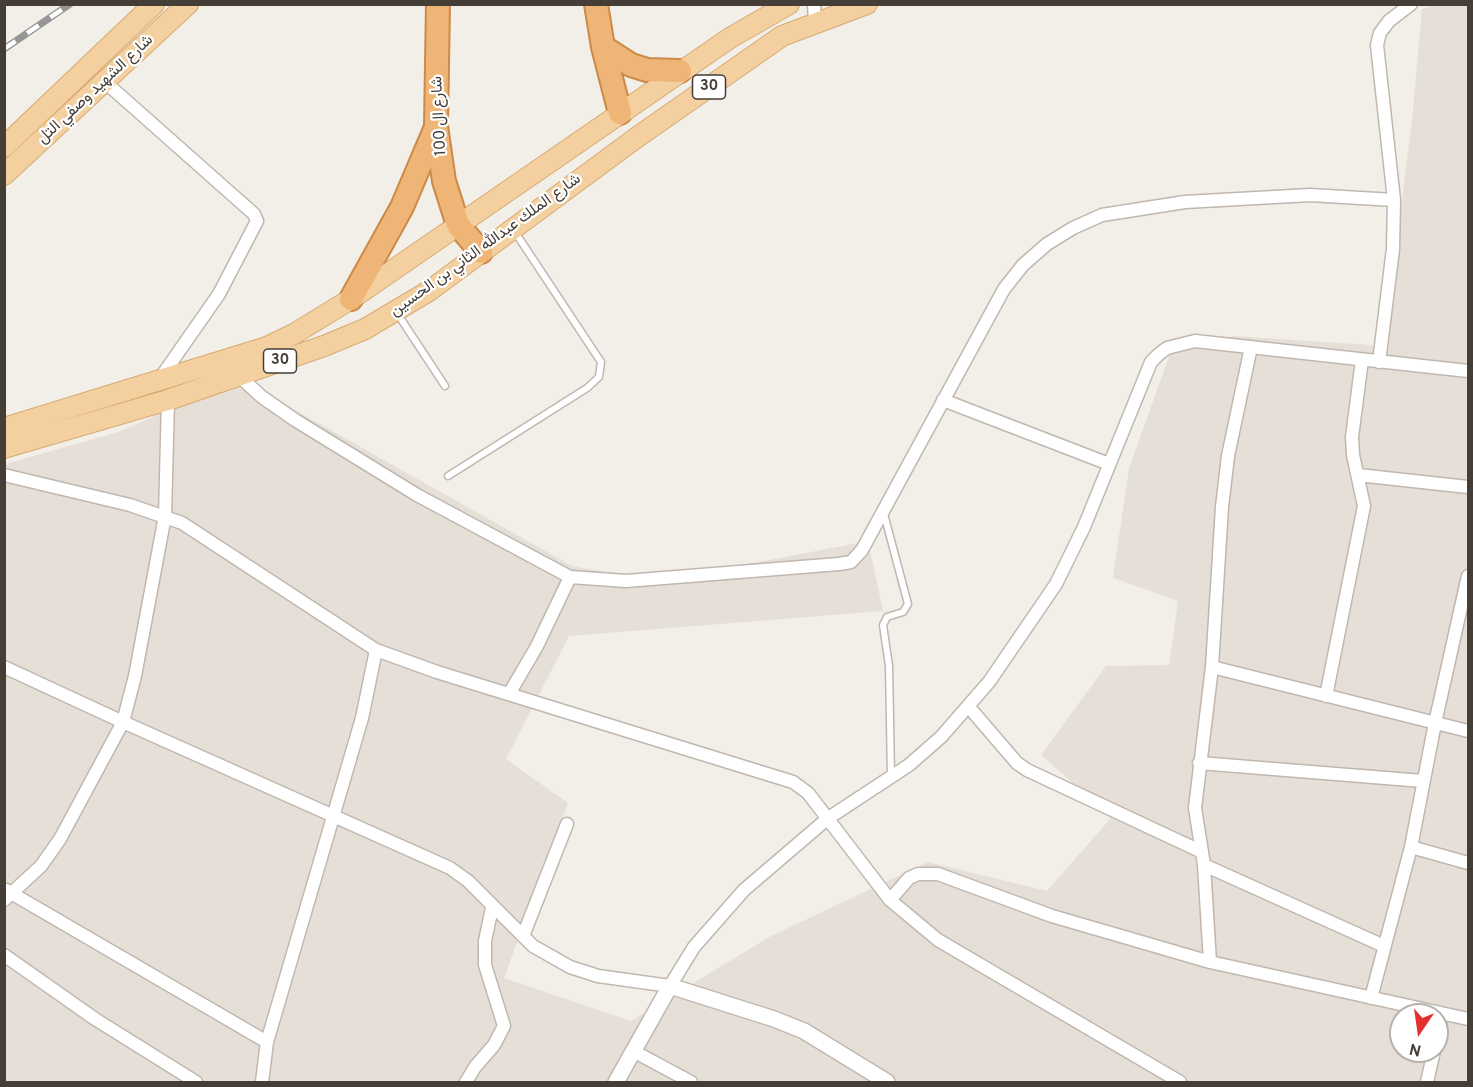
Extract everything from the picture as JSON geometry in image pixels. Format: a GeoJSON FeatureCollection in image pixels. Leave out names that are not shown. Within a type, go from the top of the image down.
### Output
{"type":"FeatureCollection","features":[{"type":"Feature","properties":{"kind":"highway","name":"شارع ال 100"},"geometry":{"type":"LineString","coordinates":[[438,4],[436,126],[444,181],[458,225],[481,252]]}},
{"type":"Feature","properties":{"kind":"highway"},"geometry":{"type":"LineString","coordinates":[[596,4],[603,47],[620,113]]}},
{"type":"Feature","properties":{"kind":"highway"},"geometry":{"type":"LineString","coordinates":[[603,47],[631,65],[655,71],[680,71]]}},
{"type":"Feature","properties":{"kind":"highway"},"geometry":{"type":"LineString","coordinates":[[351,299],[402,207],[436,126]]}},
{"type":"Feature","properties":{"kind":"main road","name":"شارع الشهيد وصفي التل"},"geometry":{"type":"LineString","coordinates":[[4,147],[153,4]]}},
{"type":"Feature","properties":{"kind":"main road","name":"شارع الشهيد وصفي التل"},"geometry":{"type":"LineString","coordinates":[[4,175],[188,4]]}},
{"type":"Feature","properties":{"kind":"main road","name":"شارع الملك عبدالله الثاني بن الحسين"},"geometry":{"type":"LineString","coordinates":[[4,428],[157,383],[267,347],[351,299],[768,11],[789,4]]}},
{"type":"Feature","properties":{"kind":"main road","name":"شارع الملك عبدالله الثاني بن الحسين"},"geometry":{"type":"LineString","coordinates":[[4,448],[168,400],[239,376],[324,346],[397,312],[636,138],[787,33],[821,13],[867,4]]}},
{"type":"Feature","properties":{"kind":"main road"},"geometry":{"type":"LineString","coordinates":[[620,113],[636,138]]}},
{"type":"Feature","properties":{"kind":"street"},"geometry":{"type":"LineString","coordinates":[[1379,362],[1393,249],[1394,200],[1377,45],[1380,33],[1389,21],[1411,4]]}},
{"type":"Feature","properties":{"kind":"street"},"geometry":{"type":"LineString","coordinates":[[105,82],[254,213],[256,221],[219,294],[157,383]]}},
{"type":"Feature","properties":{"kind":"street"},"geometry":{"type":"LineString","coordinates":[[239,376],[262,397],[295,420],[417,495],[570,576],[626,581],[851,562],[862,550],[1004,289],[1039,251],[1073,228],[1102,215],[1226,198],[1310,195],[1394,200]]}},
{"type":"Feature","properties":{"kind":"street"},"geometry":{"type":"LineString","coordinates":[[616,1083],[670,986],[694,947],[716,919],[744,890],[827,819],[891,777],[941,737],[1020,641],[1056,584],[1084,527],[1151,362],[1159,354],[1167,348],[1195,341],[1468,371]]}},
{"type":"Feature","properties":{"kind":"street"},"geometry":{"type":"LineString","coordinates":[[1210,962],[1204,865],[1195,808],[1212,667],[1222,507],[1228,456],[1251,347]]}},
{"type":"Feature","properties":{"kind":"street"},"geometry":{"type":"LineString","coordinates":[[1326,696],[1364,506],[1353,455],[1352,437],[1362,360]]}},
{"type":"Feature","properties":{"kind":"street"},"geometry":{"type":"LineString","coordinates":[[168,400],[165,516],[135,676],[123,723],[60,839],[41,866],[7,894],[267,1042]]}},
{"type":"Feature","properties":{"kind":"street"},"geometry":{"type":"LineString","coordinates":[[943,400],[1109,464]]}},
{"type":"Feature","properties":{"kind":"street"},"geometry":{"type":"LineString","coordinates":[[4,475],[165,516],[227,550],[328,621],[376,650],[509,694],[786,779],[808,793],[890,900],[960,955],[1123,1046],[1180,1083]]}},
{"type":"Feature","properties":{"kind":"street"},"geometry":{"type":"LineString","coordinates":[[1358,475],[1468,487]]}},
{"type":"Feature","properties":{"kind":"street"},"geometry":{"type":"LineString","coordinates":[[509,694],[537,646],[570,576]]}},
{"type":"Feature","properties":{"kind":"street"},"geometry":{"type":"LineString","coordinates":[[1371,998],[1411,846],[1435,723],[1466,605],[1468,576]]}},
{"type":"Feature","properties":{"kind":"street"},"geometry":{"type":"LineString","coordinates":[[262,1083],[267,1042],[362,718],[376,650]]}},
{"type":"Feature","properties":{"kind":"street"},"geometry":{"type":"LineString","coordinates":[[4,667],[123,723],[450,868],[468,881],[492,908],[533,946],[570,967],[598,976],[670,986],[774,1019],[804,1031],[887,1083]]}},
{"type":"Feature","properties":{"kind":"street"},"geometry":{"type":"LineString","coordinates":[[1212,667],[1468,731]]}},
{"type":"Feature","properties":{"kind":"street"},"geometry":{"type":"LineString","coordinates":[[968,706],[1013,758],[1027,770],[1200,851]]}},
{"type":"Feature","properties":{"kind":"street"},"geometry":{"type":"LineString","coordinates":[[1199,763],[1423,781]]}},
{"type":"Feature","properties":{"kind":"street"},"geometry":{"type":"LineString","coordinates":[[523,936],[567,824]]}},
{"type":"Feature","properties":{"kind":"street"},"geometry":{"type":"LineString","coordinates":[[1411,846],[1468,863]]}},
{"type":"Feature","properties":{"kind":"street"},"geometry":{"type":"LineString","coordinates":[[1204,865],[1384,946]]}},
{"type":"Feature","properties":{"kind":"street"},"geometry":{"type":"LineString","coordinates":[[890,900],[909,878],[918,874],[938,874],[1052,916],[1210,962],[1393,1003]]}},
{"type":"Feature","properties":{"kind":"street"},"geometry":{"type":"LineString","coordinates":[[466,1083],[504,1026],[485,965],[485,941],[492,908]]}},
{"type":"Feature","properties":{"kind":"street"},"geometry":{"type":"LineString","coordinates":[[4,955],[95,1019],[196,1083]]}},
{"type":"Feature","properties":{"kind":"street"},"geometry":{"type":"LineString","coordinates":[[1449,1015],[1468,1019]]}},
{"type":"Feature","properties":{"kind":"street"},"geometry":{"type":"LineString","coordinates":[[635,1052],[691,1083]]}},
{"type":"Feature","properties":{"kind":"street"},"geometry":{"type":"LineString","coordinates":[[1427,1083],[1431,1063]]}},
{"type":"Feature","properties":{"kind":"lane"},"geometry":{"type":"LineString","coordinates":[[448,476],[587,388],[599,377],[601,362],[513,229]]}},
{"type":"Feature","properties":{"kind":"lane"},"geometry":{"type":"LineString","coordinates":[[397,312],[445,386]]}},
{"type":"Feature","properties":{"kind":"lane"},"geometry":{"type":"LineString","coordinates":[[883,510],[908,604],[903,612],[887,617],[884,625],[889,666],[891,777]]}},
{"type":"Feature","properties":{"kind":"shaded area"},"geometry":{"type":"Polygon","coordinates":[[[1434,5],[1468,5],[1468,1082],[5,1082],[5,464],[118,432],[240,379],[572,566],[660,581],[868,541],[883,611],[569,636],[506,759],[568,803],[504,978],[631,1021],[771,936],[928,862],[1047,891],[1112,817],[1041,755],[1106,666],[1169,665],[1178,601],[1113,578],[1129,468],[1170,354],[1233,336],[1384,346],[1412,120],[1422,9],[1434,5]]]}},
{"type":"Feature","properties":{"kind":"railway"},"geometry":{"type":"LineString","coordinates":[[4,49],[70,4]]}}]}
